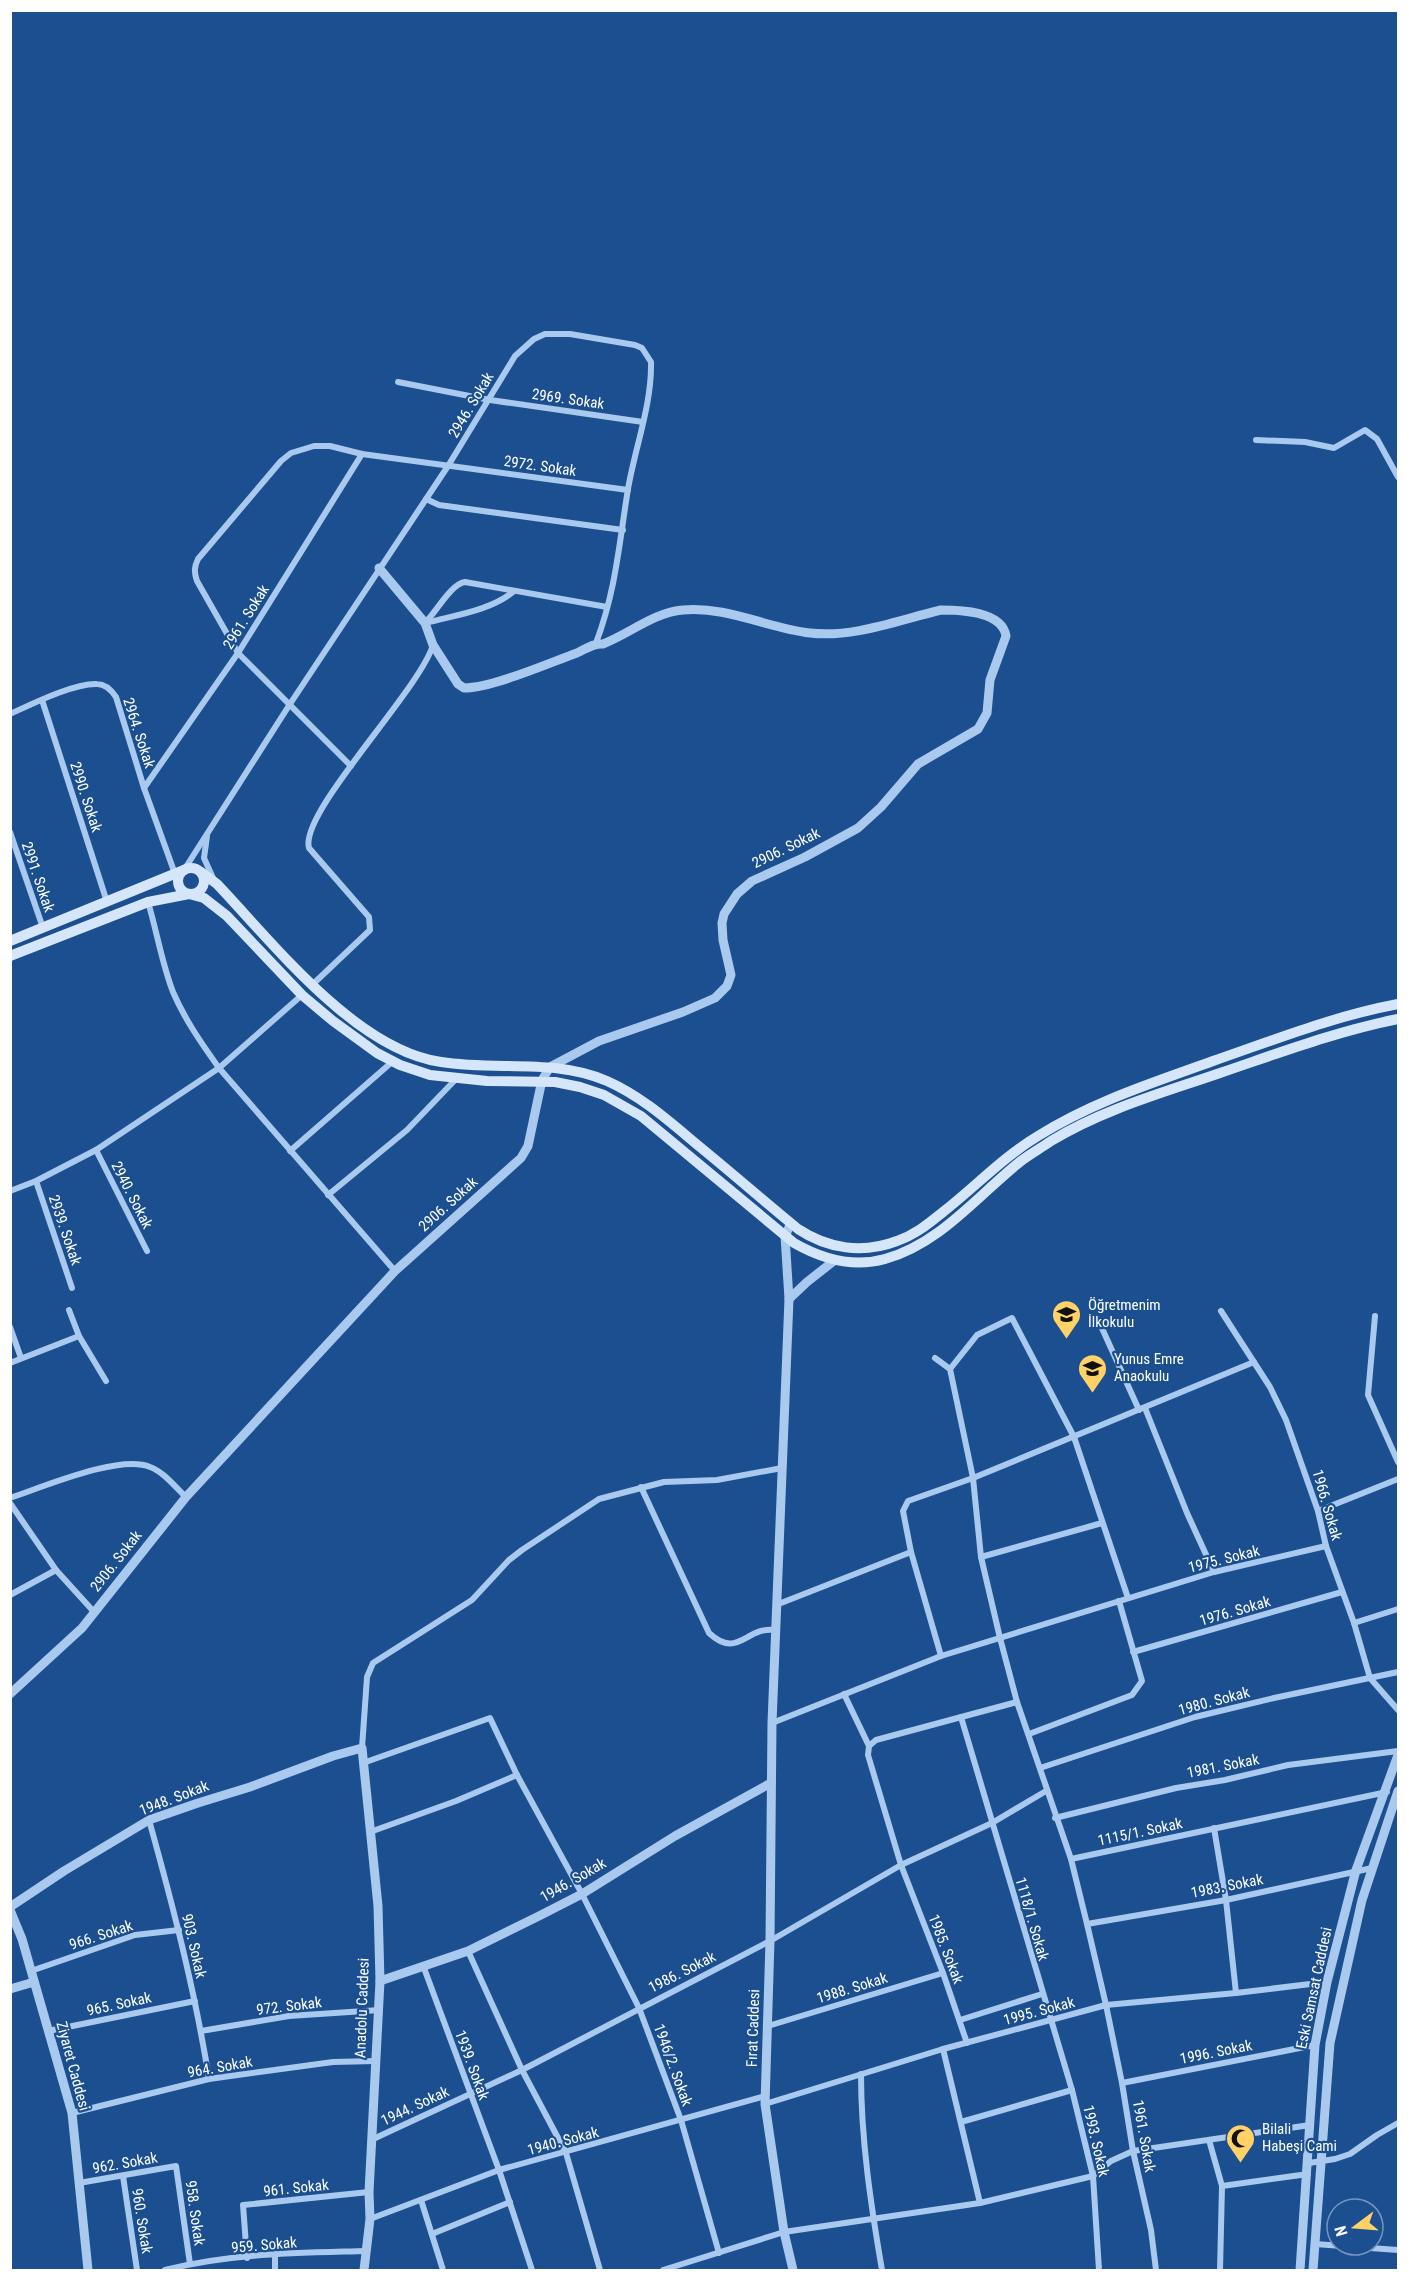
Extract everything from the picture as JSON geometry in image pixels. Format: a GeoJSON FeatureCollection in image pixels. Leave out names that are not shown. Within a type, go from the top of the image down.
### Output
{"type":"FeatureCollection","features":[{"type":"Feature","properties":{"kind":"main road"},"geometry":{"type":"LineString","coordinates":[[10,941],[179,876],[193,868],[217,884],[312,985],[377,1037],[417,1057],[464,1065],[550,1067],[597,1077],[649,1104],[789,1221],[819,1240],[846,1248],[869,1248],[895,1242],[920,1230],[967,1194],[1013,1152],[1085,1109],[1307,1028],[1398,1004]]}},
{"type":"Feature","properties":{"kind":"main road"},"geometry":{"type":"LineString","coordinates":[[10,956],[148,902],[198,893],[204,881],[201,872]]}},
{"type":"Feature","properties":{"kind":"main road"},"geometry":{"type":"LineString","coordinates":[[179,876],[182,891],[204,898],[220,910],[302,995],[369,1048],[392,1062],[421,1072],[456,1078],[487,1081],[542,1080],[592,1090],[641,1116],[782,1234],[810,1251],[835,1260],[871,1262],[914,1248],[974,1203],[1021,1161],[1066,1132],[1115,1108],[1312,1042],[1398,1019]]}},
{"type":"Feature","properties":{"kind":"street","name":"2946. Sokak"},"geometry":{"type":"LineString","coordinates":[[179,876],[448,466],[515,356],[524,346],[545,334],[570,334],[635,345],[648,354],[651,362],[652,371],[628,490],[614,588],[596,643]]}},
{"type":"Feature","properties":{"kind":"street","name":"2969. Sokak"},"geometry":{"type":"LineString","coordinates":[[398,382],[490,400],[643,422]]}},
{"type":"Feature","properties":{"kind":"street"},"geometry":{"type":"LineString","coordinates":[[1256,440],[1305,442],[1334,448],[1365,430],[1377,440],[1398,477]]}},
{"type":"Feature","properties":{"kind":"street","name":"2972. Sokak"},"geometry":{"type":"LineString","coordinates":[[351,766],[238,653],[197,581],[194,566],[198,559],[280,461],[291,453],[314,446],[330,446],[362,454],[628,490]]}},
{"type":"Feature","properties":{"kind":"street","name":"2961. Sokak"},"geometry":{"type":"LineString","coordinates":[[144,788],[238,653],[362,454]]}},
{"type":"Feature","properties":{"kind":"street"},"geometry":{"type":"LineString","coordinates":[[426,499],[439,505],[623,530]]}},
{"type":"Feature","properties":{"kind":"street","name":"2906. Sokak"},"geometry":{"type":"LineString","coordinates":[[10,1694],[95,1613],[186,1497],[395,1271],[521,1158],[528,1146],[542,1080],[550,1067],[599,1041],[683,1012],[719,994],[727,986],[731,975],[723,940],[724,914],[737,894],[752,881],[858,828],[881,807],[918,764],[978,729],[987,713],[990,680],[1006,636],[1001,626],[994,620],[973,613],[952,610],[941,610],[870,628],[818,634],[790,630],[713,610],[681,610],[648,622],[603,644],[596,643],[576,653],[515,675],[477,687],[464,688],[458,684],[433,645],[425,623],[379,568]]}},
{"type":"Feature","properties":{"kind":"street"},"geometry":{"type":"LineString","coordinates":[[425,623],[458,583],[465,582],[607,607]]}},
{"type":"Feature","properties":{"kind":"street"},"geometry":{"type":"LineString","coordinates":[[425,623],[482,608],[513,592]]}},
{"type":"Feature","properties":{"kind":"street"},"geometry":{"type":"LineString","coordinates":[[312,985],[370,927],[369,917],[312,853],[307,842],[310,830],[332,792],[416,676],[433,645]]}},
{"type":"Feature","properties":{"kind":"street","name":"2964. Sokak"},"geometry":{"type":"LineString","coordinates":[[10,714],[42,700],[96,683],[112,692],[116,697],[144,788],[179,876]]}},
{"type":"Feature","properties":{"kind":"street","name":"2990. Sokak"},"geometry":{"type":"LineString","coordinates":[[42,700],[107,903]]}},
{"type":"Feature","properties":{"kind":"street","name":"2991. Sokak"},"geometry":{"type":"LineString","coordinates":[[10,832],[43,928]]}},
{"type":"Feature","properties":{"kind":"street"},"geometry":{"type":"LineString","coordinates":[[201,872],[207,836]]}},
{"type":"Feature","properties":{"kind":"street"},"geometry":{"type":"LineString","coordinates":[[204,858],[217,884]]}},
{"type":"Feature","properties":{"kind":"street"},"geometry":{"type":"LineString","coordinates":[[148,902],[174,993],[188,1023],[219,1068],[395,1271]]}},
{"type":"Feature","properties":{"kind":"street"},"geometry":{"type":"LineString","coordinates":[[10,1191],[36,1181],[96,1150],[219,1068],[302,995]]}},
{"type":"Feature","properties":{"kind":"street"},"geometry":{"type":"LineString","coordinates":[[290,1150],[392,1062]]}},
{"type":"Feature","properties":{"kind":"street"},"geometry":{"type":"LineString","coordinates":[[328,1195],[407,1130],[456,1078]]}},
{"type":"Feature","properties":{"kind":"street","name":"2940. Sokak"},"geometry":{"type":"LineString","coordinates":[[96,1150],[147,1251]]}},
{"type":"Feature","properties":{"kind":"street","name":"2939. Sokak"},"geometry":{"type":"LineString","coordinates":[[36,1181],[72,1288]]}},
{"type":"Feature","properties":{"kind":"street"},"geometry":{"type":"LineString","coordinates":[[782,1234],[789,1221]]}},
{"type":"Feature","properties":{"kind":"street","name":"Fırat Caddesi"},"geometry":{"type":"LineString","coordinates":[[782,1234],[789,1299],[772,1723],[770,1941],[765,2100],[784,2232],[793,2271]]}},
{"type":"Feature","properties":{"kind":"street"},"geometry":{"type":"LineString","coordinates":[[789,1299],[835,1260]]}},
{"type":"Feature","properties":{"kind":"street"},"geometry":{"type":"LineString","coordinates":[[69,1310],[79,1336],[106,1381]]}},
{"type":"Feature","properties":{"kind":"street","name":"1966. Sokak"},"geometry":{"type":"LineString","coordinates":[[1221,1311],[1270,1387],[1286,1420],[1318,1510],[1326,1546],[1354,1623],[1370,1678],[1398,1710]]}},
{"type":"Feature","properties":{"kind":"street"},"geometry":{"type":"LineString","coordinates":[[1375,1316],[1368,1395],[1398,1462]]}},
{"type":"Feature","properties":{"kind":"street"},"geometry":{"type":"LineString","coordinates":[[935,1358],[950,1370],[977,1335],[1012,1318],[1074,1437],[1128,1598]]}},
{"type":"Feature","properties":{"kind":"street"},"geometry":{"type":"LineString","coordinates":[[1101,1326],[1142,1409],[1214,1572]]}},
{"type":"Feature","properties":{"kind":"street"},"geometry":{"type":"LineString","coordinates":[[10,1327],[21,1358]]}},
{"type":"Feature","properties":{"kind":"street"},"geometry":{"type":"LineString","coordinates":[[10,1363],[79,1336]]}},
{"type":"Feature","properties":{"kind":"street"},"geometry":{"type":"LineString","coordinates":[[941,1656],[911,1552],[903,1511],[908,1501],[973,1478],[1254,1362]]}},
{"type":"Feature","properties":{"kind":"street","name":"1961. Sokak"},"geometry":{"type":"LineString","coordinates":[[950,1370],[973,1478],[981,1557],[999,1638],[1017,1702],[1071,1859],[1122,2083],[1133,2151],[1151,2230],[1156,2271]]}},
{"type":"Feature","properties":{"kind":"street"},"geometry":{"type":"LineString","coordinates":[[10,1498],[91,1471],[134,1463],[156,1469],[186,1497]]}},
{"type":"Feature","properties":{"kind":"street"},"geometry":{"type":"LineString","coordinates":[[362,1748],[367,1677],[376,1661],[472,1600],[509,1560],[534,1540],[599,1499],[664,1482],[717,1480],[782,1468]]}},
{"type":"Feature","properties":{"kind":"street"},"geometry":{"type":"LineString","coordinates":[[1318,1510],[1398,1479]]}},
{"type":"Feature","properties":{"kind":"street"},"geometry":{"type":"LineString","coordinates":[[641,1487],[709,1633],[718,1642],[729,1645],[740,1642],[763,1629],[775,1630]]}},
{"type":"Feature","properties":{"kind":"street"},"geometry":{"type":"LineString","coordinates":[[10,1503],[56,1570],[95,1613]]}},
{"type":"Feature","properties":{"kind":"street"},"geometry":{"type":"LineString","coordinates":[[981,1557],[1102,1522]]}},
{"type":"Feature","properties":{"kind":"street","name":"1975. Sokak"},"geometry":{"type":"LineString","coordinates":[[772,1723],[941,1656],[1214,1572],[1326,1546]]}},
{"type":"Feature","properties":{"kind":"street"},"geometry":{"type":"LineString","coordinates":[[776,1605],[911,1552]]}},
{"type":"Feature","properties":{"kind":"street"},"geometry":{"type":"LineString","coordinates":[[10,1595],[56,1570]]}},
{"type":"Feature","properties":{"kind":"street","name":"1976. Sokak"},"geometry":{"type":"LineString","coordinates":[[1134,1653],[1342,1592]]}},
{"type":"Feature","properties":{"kind":"street"},"geometry":{"type":"LineString","coordinates":[[1029,1734],[1132,1695],[1142,1681],[1119,1601]]}},
{"type":"Feature","properties":{"kind":"street"},"geometry":{"type":"LineString","coordinates":[[1354,1623],[1398,1609]]}},
{"type":"Feature","properties":{"kind":"street","name":"1980. Sokak"},"geometry":{"type":"LineString","coordinates":[[1040,1768],[1195,1717],[1398,1672]]}},
{"type":"Feature","properties":{"kind":"street","name":"1985. Sokak"},"geometry":{"type":"LineString","coordinates":[[844,1694],[869,1746],[868,1755],[901,1864],[967,2043]]}},
{"type":"Feature","properties":{"kind":"street"},"geometry":{"type":"LineString","coordinates":[[869,1746],[876,1740],[1017,1702]]}},
{"type":"Feature","properties":{"kind":"street","name":"1118/1. Sokak"},"geometry":{"type":"LineString","coordinates":[[961,1717],[1050,2021]]}},
{"type":"Feature","properties":{"kind":"street","name":"1946/2. Sokak"},"geometry":{"type":"LineString","coordinates":[[363,1763],[490,1718],[516,1775],[582,1894],[639,2008],[681,2120],[718,2253]]}},
{"type":"Feature","properties":{"kind":"street","name":"Anadolu Caddesi"},"geometry":{"type":"LineString","coordinates":[[362,1748],[378,1906],[380,1981],[371,2140],[370,2218],[364,2271]]}},
{"type":"Feature","properties":{"kind":"street","name":"1948. Sokak"},"geometry":{"type":"LineString","coordinates":[[10,1908],[64,1871],[149,1820],[250,1788],[333,1756],[362,1748]]}},
{"type":"Feature","properties":{"kind":"street","name":"Eski Samsat Caddesi"},"geometry":{"type":"LineString","coordinates":[[1300,2271],[1309,2163],[1315,2045],[1327,1982],[1356,1870],[1387,1792],[1398,1753]]}},
{"type":"Feature","properties":{"kind":"street","name":"1981. Sokak"},"geometry":{"type":"LineString","coordinates":[[1055,1818],[1176,1788],[1225,1780],[1288,1765],[1398,1753]]}},
{"type":"Feature","properties":{"kind":"street"},"geometry":{"type":"LineString","coordinates":[[370,1832],[456,1801],[516,1775]]}},
{"type":"Feature","properties":{"kind":"street","name":"1946. Sokak"},"geometry":{"type":"LineString","coordinates":[[380,1981],[468,1951],[582,1894],[675,1836],[771,1783]]}},
{"type":"Feature","properties":{"kind":"street","name":"1986. Sokak"},"geometry":{"type":"LineString","coordinates":[[469,2093],[522,2070],[770,1941],[901,1864],[992,1823],[1047,1791]]}},
{"type":"Feature","properties":{"kind":"street","name":"Eski Samsat Caddesi"},"geometry":{"type":"LineString","coordinates":[[1313,2271],[1330,2043],[1343,1981],[1372,1868],[1394,1817],[1398,1791]]}},
{"type":"Feature","properties":{"kind":"street","name":"1115/1. Sokak"},"geometry":{"type":"LineString","coordinates":[[1071,1859],[1387,1792]]}},
{"type":"Feature","properties":{"kind":"street","name":"903. Sokak"},"geometry":{"type":"LineString","coordinates":[[149,1820],[179,1930],[209,2079]]}},
{"type":"Feature","properties":{"kind":"street"},"geometry":{"type":"LineString","coordinates":[[1214,1828],[1226,1900],[1236,1993]]}},
{"type":"Feature","properties":{"kind":"street","name":"1983. Sokak"},"geometry":{"type":"LineString","coordinates":[[1087,1924],[1226,1900],[1372,1868]]}},
{"type":"Feature","properties":{"kind":"street","name":"Ziyaret Caddesi"},"geometry":{"type":"LineString","coordinates":[[10,1908],[32,1971],[72,2113],[88,2271]]}},
{"type":"Feature","properties":{"kind":"street","name":"966. Sokak"},"geometry":{"type":"LineString","coordinates":[[32,1971],[135,1935],[179,1930]]}},
{"type":"Feature","properties":{"kind":"street"},"geometry":{"type":"LineString","coordinates":[[468,1951],[522,2070],[566,2152],[600,2271]]}},
{"type":"Feature","properties":{"kind":"street","name":"1939. Sokak"},"geometry":{"type":"LineString","coordinates":[[423,1968],[499,2170],[532,2271]]}},
{"type":"Feature","properties":{"kind":"street","name":"1988. Sokak"},"geometry":{"type":"LineString","coordinates":[[768,2026],[943,1973]]}},
{"type":"Feature","properties":{"kind":"street"},"geometry":{"type":"LineString","coordinates":[[10,1989],[34,1982]]}},
{"type":"Feature","properties":{"kind":"street","name":"1995. Sokak"},"geometry":{"type":"LineString","coordinates":[[765,2100],[1106,2006],[1327,1982]]}},
{"type":"Feature","properties":{"kind":"street"},"geometry":{"type":"LineString","coordinates":[[960,2020],[1042,1994]]}},
{"type":"Feature","properties":{"kind":"street","name":"965. Sokak"},"geometry":{"type":"LineString","coordinates":[[48,2031],[195,2001]]}},
{"type":"Feature","properties":{"kind":"street","name":"972. Sokak"},"geometry":{"type":"LineString","coordinates":[[201,2031],[289,2016],[380,2010]]}},
{"type":"Feature","properties":{"kind":"street","name":"1993. Sokak"},"geometry":{"type":"LineString","coordinates":[[1050,2021],[1072,2090],[1093,2176],[1099,2269]]}},
{"type":"Feature","properties":{"kind":"street","name":"1996. Sokak"},"geometry":{"type":"LineString","coordinates":[[1122,2083],[1315,2045]]}},
{"type":"Feature","properties":{"kind":"street"},"geometry":{"type":"LineString","coordinates":[[944,2049],[980,2202]]}},
{"type":"Feature","properties":{"kind":"street","name":"964. Sokak"},"geometry":{"type":"LineString","coordinates":[[72,2113],[209,2079],[333,2062],[376,2061]]}},
{"type":"Feature","properties":{"kind":"street"},"geometry":{"type":"LineString","coordinates":[[861,2074],[865,2145],[873,2219],[882,2271]]}},
{"type":"Feature","properties":{"kind":"street"},"geometry":{"type":"LineString","coordinates":[[961,2122],[1072,2090]]}},
{"type":"Feature","properties":{"kind":"street","name":"1944. Sokak"},"geometry":{"type":"LineString","coordinates":[[371,2140],[469,2093]]}},
{"type":"Feature","properties":{"kind":"street","name":"1940. Sokak"},"geometry":{"type":"LineString","coordinates":[[370,2218],[499,2170],[681,2120],[765,2100]]}},
{"type":"Feature","properties":{"kind":"street"},"geometry":{"type":"LineString","coordinates":[[1309,2163],[1350,2154],[1398,2123]]}},
{"type":"Feature","properties":{"kind":"street"},"geometry":{"type":"LineString","coordinates":[[663,2271],[784,2232],[980,2202],[1093,2176],[1111,2161],[1133,2151],[1310,2125]]}},
{"type":"Feature","properties":{"kind":"street"},"geometry":{"type":"LineString","coordinates":[[1209,2140],[1222,2186],[1220,2271]]}},
{"type":"Feature","properties":{"kind":"street","name":"962. Sokak"},"geometry":{"type":"LineString","coordinates":[[79,2183],[177,2166]]}},
{"type":"Feature","properties":{"kind":"street","name":"958. Sokak"},"geometry":{"type":"LineString","coordinates":[[177,2166],[190,2264]]}},
{"type":"Feature","properties":{"kind":"street"},"geometry":{"type":"LineString","coordinates":[[1222,2186],[1308,2174]]}},
{"type":"Feature","properties":{"kind":"street","name":"960. Sokak"},"geometry":{"type":"LineString","coordinates":[[123,2176],[137,2271]]}},
{"type":"Feature","properties":{"kind":"street","name":"961. Sokak"},"geometry":{"type":"LineString","coordinates":[[247,2258],[243,2205],[369,2192]]}},
{"type":"Feature","properties":{"kind":"street"},"geometry":{"type":"LineString","coordinates":[[421,2200],[443,2271]]}},
{"type":"Feature","properties":{"kind":"street"},"geometry":{"type":"LineString","coordinates":[[432,2234],[510,2202]]}},
{"type":"Feature","properties":{"kind":"street"},"geometry":{"type":"LineString","coordinates":[[1315,2244],[1398,2250]]}},
{"type":"Feature","properties":{"kind":"street","name":"959. Sokak"},"geometry":{"type":"LineString","coordinates":[[165,2271],[190,2264],[275,2254],[366,2251]]}},
{"type":"Feature","properties":{"kind":"street"},"geometry":{"type":"LineString","coordinates":[[275,2254],[275,2271]]}},
{"type":"Feature","properties":{"kind":"street"},"geometry":{"type":"LineString","coordinates":[[1091,2271],[1099,2269]]}},
{"type":"Feature","properties":{"kind":"place","name":"Öğretmenim İlkokulu"},"geometry":{"type":"Point","coordinates":[1067,1340]}},
{"type":"Feature","properties":{"kind":"place","name":"Yunus Emre Anaokulu"},"geometry":{"type":"Point","coordinates":[1093,1394]}},
{"type":"Feature","properties":{"kind":"place","name":"Bilali Habeşi Cami"},"geometry":{"type":"Point","coordinates":[1241,2164]}}]}
